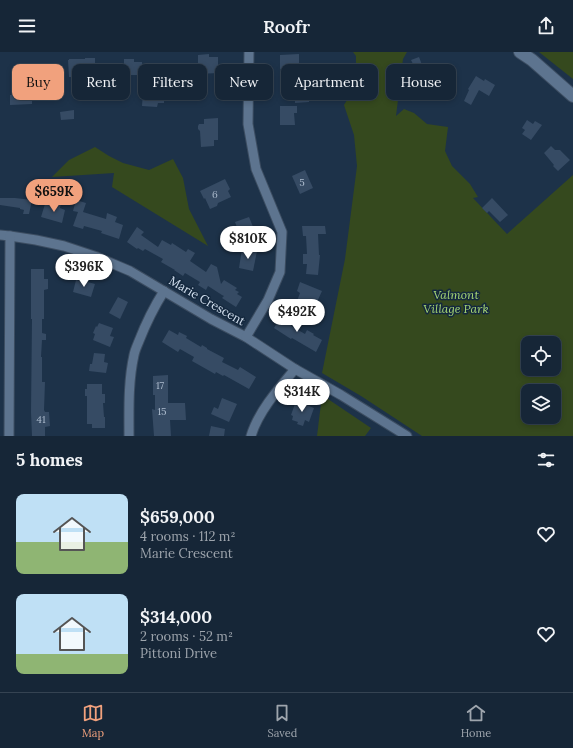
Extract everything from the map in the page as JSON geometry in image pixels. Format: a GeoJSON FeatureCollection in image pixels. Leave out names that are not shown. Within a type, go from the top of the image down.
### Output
{"type":"FeatureCollection","features":[{"type":"Feature","properties":{"kind":"main road"},"geometry":{"type":"LineString","coordinates":[[520,52],[532,60],[573,96]]}},
{"type":"Feature","properties":{"kind":"street"},"geometry":{"type":"LineString","coordinates":[[246,338],[268,300],[280,272],[282,232],[256,169],[248,124],[249,52]]}},
{"type":"Feature","properties":{"kind":"street","name":"Marie Crescent"},"geometry":{"type":"LineString","coordinates":[[0,235],[64,246],[97,257],[130,271],[246,338],[407,436]]}},
{"type":"Feature","properties":{"kind":"street"},"geometry":{"type":"LineString","coordinates":[[9,436],[10,236]]}},
{"type":"Feature","properties":{"kind":"street"},"geometry":{"type":"LineString","coordinates":[[129,436],[130,380],[134,354],[144,327],[164,291]]}},
{"type":"Feature","properties":{"kind":"street"},"geometry":{"type":"LineString","coordinates":[[251,436],[253,428],[273,395],[295,369]]}},
{"type":"Feature","properties":{"kind":"green space","name":"Valmont Village Park"},"geometry":{"type":"Polygon","coordinates":[[[353,52],[407,52],[403,59],[402,64],[386,64],[386,100],[398,100],[396,116],[404,109],[414,113],[427,124],[448,127],[445,151],[452,166],[470,184],[478,197],[473,198],[507,234],[573,175],[573,436],[422,436],[361,396],[322,373],[345,259],[357,166],[354,135],[344,105],[347,100],[378,100],[378,64],[356,64],[356,56],[353,52]]]}},
{"type":"Feature","properties":{"kind":"green space"},"geometry":{"type":"Polygon","coordinates":[[[539,52],[573,52],[573,79],[539,52]]]}},
{"type":"Feature","properties":{"kind":"green space"},"geometry":{"type":"Polygon","coordinates":[[[95,147],[123,163],[149,170],[173,159],[183,178],[189,209],[208,246],[112,187],[114,173],[52,177],[69,160],[95,147]]]}},
{"type":"Feature","properties":{"kind":"green space"},"geometry":{"type":"Polygon","coordinates":[[[322,395],[371,428],[365,436],[317,436],[322,395]]]}},
{"type":"Feature","properties":{"kind":"building"},"geometry":{"type":"Polygon","coordinates":[[[209,54],[209,57],[218,57],[218,64],[215,64],[215,73],[207,74],[207,64],[198,64],[198,55],[209,54]]]}},
{"type":"Feature","properties":{"kind":"building"},"geometry":{"type":"Polygon","coordinates":[[[299,54],[299,64],[281,64],[280,69],[280,55],[299,54]]]}},
{"type":"Feature","properties":{"kind":"building"},"geometry":{"type":"Polygon","coordinates":[[[419,57],[422,64],[413,64],[411,60],[419,57]]]}},
{"type":"Feature","properties":{"kind":"building"},"geometry":{"type":"Polygon","coordinates":[[[95,58],[95,64],[72,64],[72,77],[69,77],[68,60],[95,58]]]}},
{"type":"Feature","properties":{"kind":"building"},"geometry":{"type":"Polygon","coordinates":[[[124,59],[134,59],[134,62],[142,62],[142,64],[138,64],[138,75],[130,75],[130,64],[124,64],[124,59]]]}},
{"type":"Feature","properties":{"kind":"building"},"geometry":{"type":"Polygon","coordinates":[[[476,76],[495,85],[489,96],[479,90],[471,105],[464,101],[469,90],[468,89],[476,76]]]}},
{"type":"Feature","properties":{"kind":"building"},"geometry":{"type":"Polygon","coordinates":[[[10,95],[12,95],[12,100],[32,100],[32,104],[10,105],[10,95]]]}},
{"type":"Feature","properties":{"kind":"building"},"geometry":{"type":"Polygon","coordinates":[[[142,100],[164,100],[164,103],[158,103],[157,107],[142,106],[142,100]]]}},
{"type":"Feature","properties":{"kind":"building"},"geometry":{"type":"Polygon","coordinates":[[[295,100],[309,100],[309,102],[295,103],[295,100]]]}},
{"type":"Feature","properties":{"kind":"building"},"geometry":{"type":"Polygon","coordinates":[[[280,106],[297,106],[297,113],[294,113],[295,125],[280,125],[280,106]]]}},
{"type":"Feature","properties":{"kind":"building"},"geometry":{"type":"Polygon","coordinates":[[[74,110],[74,119],[61,120],[60,112],[74,110]]]}},
{"type":"Feature","properties":{"kind":"building"},"geometry":{"type":"Polygon","coordinates":[[[218,118],[218,140],[214,140],[214,146],[201,147],[200,131],[198,129],[199,124],[204,124],[204,119],[218,118]]]}},
{"type":"Feature","properties":{"kind":"building"},"geometry":{"type":"Polygon","coordinates":[[[527,120],[533,124],[535,121],[542,125],[531,140],[522,134],[525,130],[522,128],[527,120]]]}},
{"type":"Feature","properties":{"kind":"building"},"geometry":{"type":"Polygon","coordinates":[[[551,146],[555,150],[560,150],[570,160],[558,171],[544,153],[551,146]]]}},
{"type":"Feature","properties":{"kind":"building"},"geometry":{"type":"Polygon","coordinates":[[[305,170],[313,188],[300,194],[292,176],[305,170]]]}},
{"type":"Feature","properties":{"kind":"building"},"geometry":{"type":"Polygon","coordinates":[[[225,179],[230,189],[228,191],[231,197],[218,203],[217,206],[210,209],[200,191],[225,179]]]}},
{"type":"Feature","properties":{"kind":"building"},"geometry":{"type":"Polygon","coordinates":[[[0,198],[32,200],[29,214],[23,214],[24,210],[20,208],[0,205],[0,198]]]}},
{"type":"Feature","properties":{"kind":"building"},"geometry":{"type":"Polygon","coordinates":[[[492,198],[508,215],[500,222],[489,211],[487,213],[482,208],[492,198]]]}},
{"type":"Feature","properties":{"kind":"building"},"geometry":{"type":"Polygon","coordinates":[[[76,200],[86,203],[83,212],[106,219],[107,213],[117,217],[115,222],[123,225],[119,239],[101,233],[102,231],[84,226],[83,229],[73,226],[78,212],[73,211],[76,200]]]}},
{"type":"Feature","properties":{"kind":"building"},"geometry":{"type":"Polygon","coordinates":[[[54,202],[61,204],[60,208],[65,210],[62,223],[41,217],[45,204],[53,206],[54,202]]]}},
{"type":"Feature","properties":{"kind":"building"},"geometry":{"type":"Polygon","coordinates":[[[249,217],[256,234],[239,241],[236,234],[239,233],[235,222],[249,217]]]}},
{"type":"Feature","properties":{"kind":"building"},"geometry":{"type":"Polygon","coordinates":[[[302,226],[325,226],[326,234],[318,234],[320,255],[318,275],[306,274],[307,264],[303,264],[303,254],[307,254],[306,236],[303,236],[302,226]]]}},
{"type":"Feature","properties":{"kind":"building"},"geometry":{"type":"Polygon","coordinates":[[[137,227],[144,232],[141,235],[158,247],[162,240],[171,245],[172,243],[186,252],[188,249],[195,253],[190,261],[206,272],[211,264],[217,267],[221,284],[224,280],[237,288],[235,290],[239,292],[237,294],[242,297],[236,307],[222,298],[224,296],[208,286],[206,290],[198,285],[200,282],[185,273],[183,276],[161,262],[163,259],[145,249],[143,251],[138,248],[137,249],[127,242],[137,227]]]}},
{"type":"Feature","properties":{"kind":"building"},"geometry":{"type":"Polygon","coordinates":[[[242,249],[257,251],[253,271],[239,268],[242,249]]]}},
{"type":"Feature","properties":{"kind":"building"},"geometry":{"type":"Polygon","coordinates":[[[31,269],[44,269],[44,279],[48,279],[48,289],[44,290],[44,319],[42,319],[42,333],[46,334],[46,340],[42,340],[41,357],[42,382],[45,382],[44,410],[45,412],[49,412],[50,426],[45,427],[45,436],[32,436],[31,269]]]}},
{"type":"Feature","properties":{"kind":"building"},"geometry":{"type":"Polygon","coordinates":[[[76,280],[95,284],[91,297],[73,292],[76,280]]]}},
{"type":"Feature","properties":{"kind":"building"},"geometry":{"type":"Polygon","coordinates":[[[300,282],[322,291],[317,302],[311,300],[309,306],[297,301],[300,293],[297,291],[300,282]]]}},
{"type":"Feature","properties":{"kind":"building"},"geometry":{"type":"Polygon","coordinates":[[[118,297],[128,302],[120,319],[109,313],[118,297]]]}},
{"type":"Feature","properties":{"kind":"building"},"geometry":{"type":"Polygon","coordinates":[[[283,313],[295,320],[291,326],[305,334],[307,330],[322,340],[316,352],[274,328],[283,313]]]}},
{"type":"Feature","properties":{"kind":"building"},"geometry":{"type":"Polygon","coordinates":[[[99,323],[113,328],[110,336],[114,337],[110,347],[93,340],[95,334],[93,333],[99,323]]]}},
{"type":"Feature","properties":{"kind":"building"},"geometry":{"type":"Polygon","coordinates":[[[169,330],[178,335],[179,332],[187,336],[186,338],[201,347],[202,345],[224,358],[222,362],[238,370],[240,367],[256,377],[249,389],[224,375],[223,376],[216,372],[215,374],[192,361],[194,357],[180,349],[178,352],[162,342],[169,330]]]}},
{"type":"Feature","properties":{"kind":"building"},"geometry":{"type":"Polygon","coordinates":[[[94,353],[105,354],[104,362],[108,363],[106,373],[89,371],[94,353]]]}},
{"type":"Feature","properties":{"kind":"building"},"geometry":{"type":"Polygon","coordinates":[[[168,375],[168,403],[185,403],[186,420],[170,420],[171,436],[154,436],[152,409],[155,410],[155,395],[153,395],[153,376],[168,375]]]}},
{"type":"Feature","properties":{"kind":"building"},"geometry":{"type":"Polygon","coordinates":[[[87,384],[102,384],[102,394],[105,394],[105,403],[103,403],[105,428],[92,428],[92,424],[87,424],[87,396],[85,396],[85,389],[87,389],[87,384]]]}},
{"type":"Feature","properties":{"kind":"building"},"geometry":{"type":"Polygon","coordinates":[[[222,398],[237,404],[229,422],[211,414],[214,407],[218,409],[222,398]]]}},
{"type":"Feature","properties":{"kind":"building"},"geometry":{"type":"Polygon","coordinates":[[[296,401],[314,408],[309,422],[305,420],[303,426],[292,420],[293,416],[291,415],[296,401]]]}},
{"type":"Feature","properties":{"kind":"building"},"geometry":{"type":"Polygon","coordinates":[[[211,426],[225,429],[224,436],[209,436],[211,426]]]}}]}
